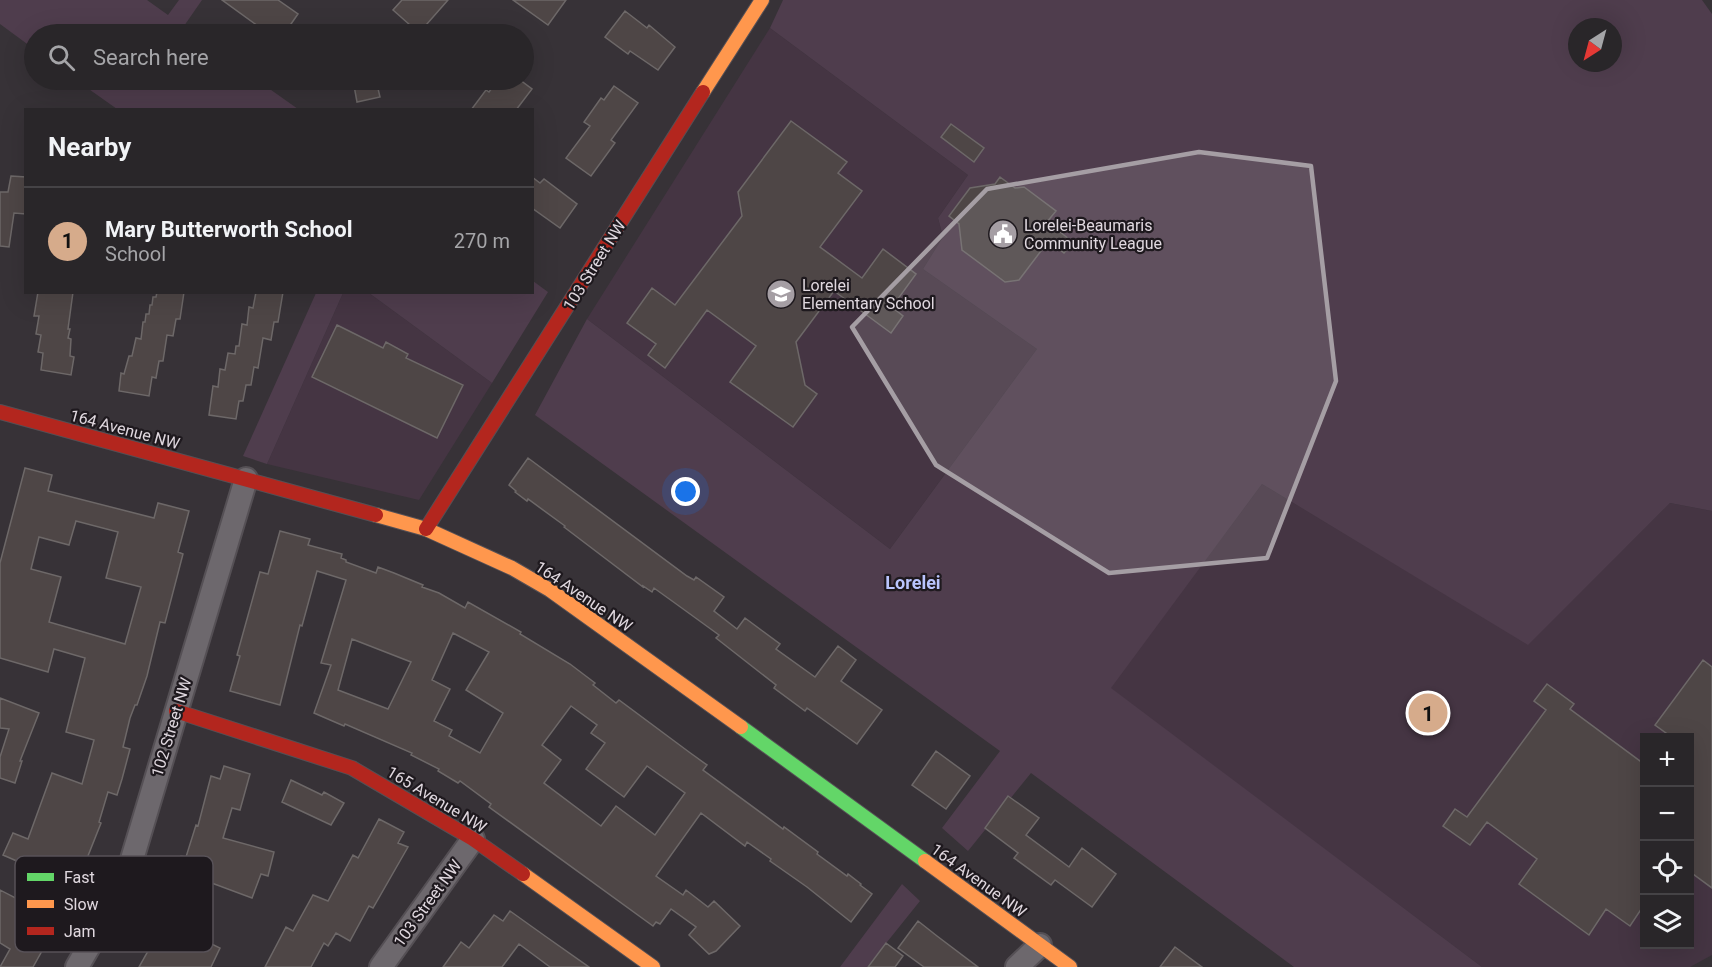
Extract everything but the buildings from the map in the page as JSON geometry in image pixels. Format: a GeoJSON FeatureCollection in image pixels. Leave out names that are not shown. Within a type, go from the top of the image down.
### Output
{"type":"FeatureCollection","features":[{"type":"Feature","properties":{"kind":"street","name":"103 Street NW"},"geometry":{"type":"LineString","coordinates":[[426,530],[762,0]]}},
{"type":"Feature","properties":{"kind":"street","name":"164 Avenue NW"},"geometry":{"type":"LineString","coordinates":[[0,413],[426,530],[478,552],[550,590],[836,795],[1070,967]]}},
{"type":"Feature","properties":{"kind":"street","name":"102 Street NW"},"geometry":{"type":"LineString","coordinates":[[133,856],[246,479]]}},
{"type":"Feature","properties":{"kind":"street","name":"165 Avenue NW"},"geometry":{"type":"LineString","coordinates":[[176,711],[352,768],[473,838],[653,967]]}},
{"type":"Feature","properties":{"kind":"street","name":"103 Street NW"},"geometry":{"type":"LineString","coordinates":[[381,967],[473,838]]}},
{"type":"Feature","properties":{"kind":"street"},"geometry":{"type":"LineString","coordinates":[[1017,967],[1040,945]]}},
{"type":"Feature","properties":{"kind":"street","name":"102 Street NW"},"geometry":{"type":"LineString","coordinates":[[77,967],[86,952]]}},
{"type":"Feature","properties":{"kind":"highlighted area"},"geometry":{"type":"Polygon","coordinates":[[[1199,152],[1311,166],[1336,381],[1267,558],[1109,573],[936,465],[852,327],[987,189],[1199,152]]]}},
{"type":"Feature","properties":{"kind":"shaded area"},"geometry":{"type":"Polygon","coordinates":[[[0,0],[147,0],[168,15],[179,0],[202,0],[185,24],[24,24],[24,42],[0,24],[0,0]]]}},
{"type":"Feature","properties":{"kind":"shaded area"},"geometry":{"type":"Polygon","coordinates":[[[783,0],[1702,0],[1712,14],[1712,511],[1670,503],[1528,645],[1262,484],[1111,688],[1482,967],[1294,967],[1031,773],[968,851],[942,828],[1000,751],[535,415],[587,319],[890,549],[1037,349],[923,269],[943,237],[938,218],[968,175],[770,28],[783,0]]]}},
{"type":"Feature","properties":{"kind":"shaded area","name":"Lorelei Elementary School"},"geometry":{"type":"Polygon","coordinates":[[[770,28],[968,175],[938,218],[943,237],[923,269],[1037,349],[890,549],[587,319],[770,28]]]}},
{"type":"Feature","properties":{"kind":"shaded area"},"geometry":{"type":"Polygon","coordinates":[[[90,90],[271,90],[297,108],[116,108],[90,90]]]}},
{"type":"Feature","properties":{"kind":"shaded area"},"geometry":{"type":"Polygon","coordinates":[[[534,282],[548,292],[492,383],[370,294],[534,294],[534,282]]]}},
{"type":"Feature","properties":{"kind":"shaded area"},"geometry":{"type":"Polygon","coordinates":[[[316,294],[343,294],[267,464],[243,456],[316,294]]]}},
{"type":"Feature","properties":{"kind":"shaded area"},"geometry":{"type":"Polygon","coordinates":[[[343,294],[370,294],[492,383],[419,500],[267,464],[343,294]]]}},
{"type":"Feature","properties":{"kind":"shaded area"},"geometry":{"type":"Polygon","coordinates":[[[1262,484],[1528,644],[1670,503],[1712,511],[1712,955],[1690,967],[1482,967],[1110,688],[1262,484]]]}},
{"type":"Feature","properties":{"kind":"shaded area"},"geometry":{"type":"Polygon","coordinates":[[[902,884],[920,901],[867,967],[840,967],[902,884]]]}},
{"type":"Feature","properties":{"kind":"traffic: fast"},"geometry":{"type":"LineString","coordinates":[[741,727],[925,861]]}},
{"type":"Feature","properties":{"kind":"traffic: slow"},"geometry":{"type":"LineString","coordinates":[[703,92],[762,0]]}},
{"type":"Feature","properties":{"kind":"traffic: slow"},"geometry":{"type":"LineString","coordinates":[[376,515],[426,529],[512,568],[550,590],[741,727]]}},
{"type":"Feature","properties":{"kind":"traffic: slow"},"geometry":{"type":"LineString","coordinates":[[925,861],[1070,967]]}},
{"type":"Feature","properties":{"kind":"traffic: slow"},"geometry":{"type":"LineString","coordinates":[[523,874],[653,967]]}},
{"type":"Feature","properties":{"kind":"traffic: jam"},"geometry":{"type":"LineString","coordinates":[[426,529],[703,92]]}},
{"type":"Feature","properties":{"kind":"traffic: jam"},"geometry":{"type":"LineString","coordinates":[[0,412],[376,515]]}},
{"type":"Feature","properties":{"kind":"traffic: jam"},"geometry":{"type":"LineString","coordinates":[[176,711],[352,768],[473,839],[523,874]]}},
{"type":"Feature","properties":{"kind":"place","name":"Lorelei-Beaumaris Community League"},"geometry":{"type":"Point","coordinates":[1003,234]}},
{"type":"Feature","properties":{"kind":"place","name":"Lorelei Elementary School"},"geometry":{"type":"Point","coordinates":[781,294]}},
{"type":"Feature","properties":{"kind":"place","name":"Mary Butterworth School"},"geometry":{"type":"Point","coordinates":[1428,713]}},
{"type":"Feature","properties":{"kind":"district","name":"Lorelei"},"geometry":{"type":"Point","coordinates":[913,583]}}]}
